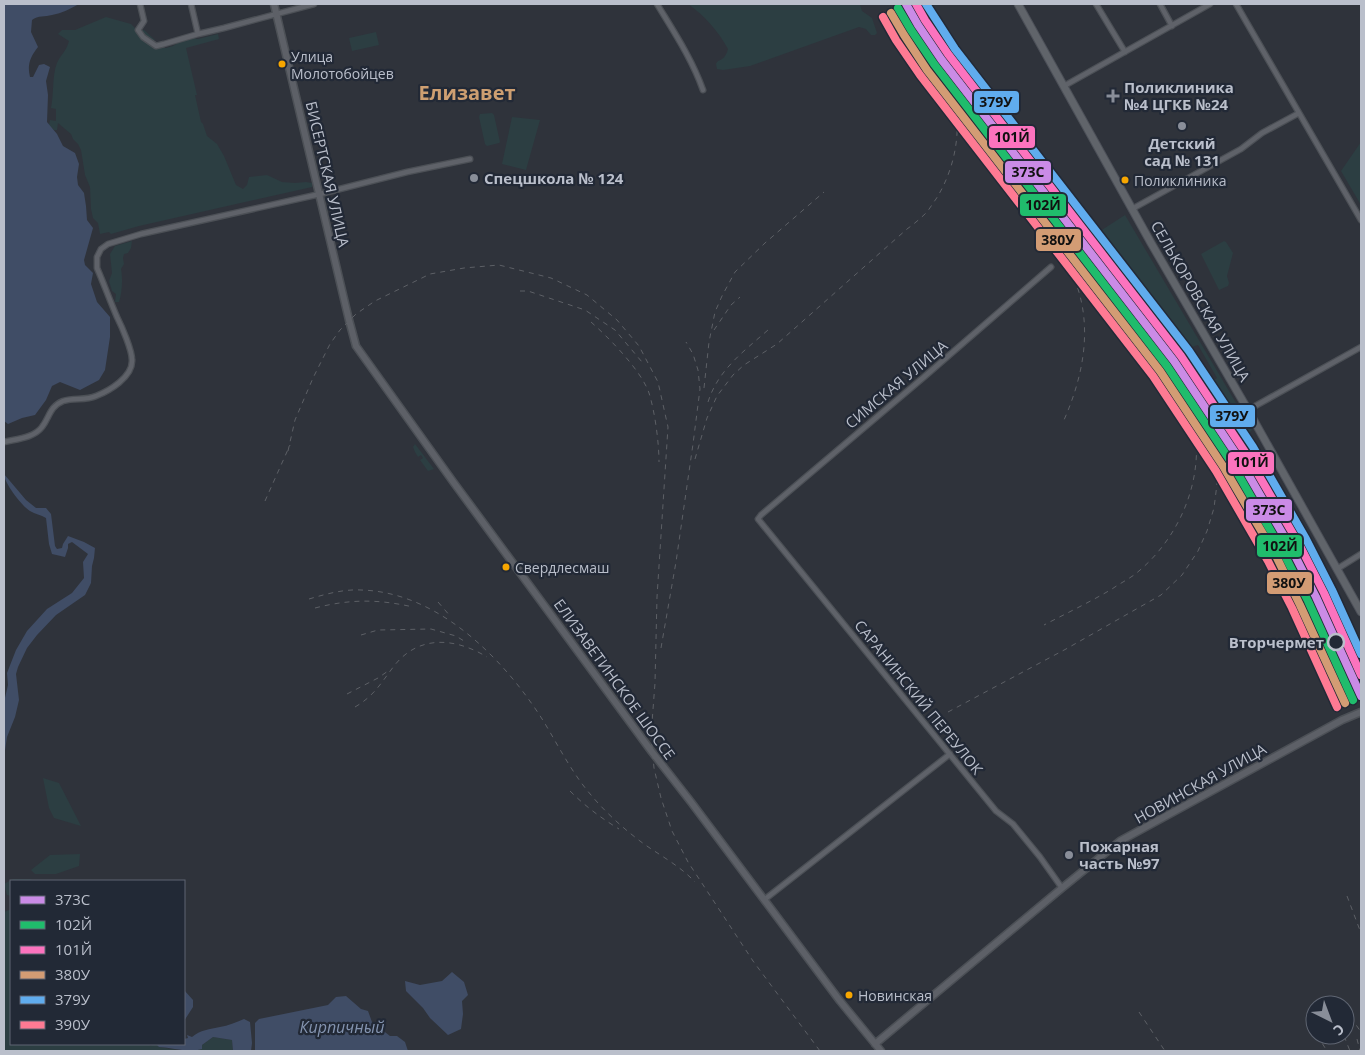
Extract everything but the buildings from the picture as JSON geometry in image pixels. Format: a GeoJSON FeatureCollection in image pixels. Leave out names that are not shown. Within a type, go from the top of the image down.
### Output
{"type":"FeatureCollection","features":[{"type":"Feature","properties":{"kind":"main road","name":"БИСЕРТСКАЯ УЛИЦА"},"geometry":{"type":"LineString","coordinates":[[274,4],[349,320]]}},
{"type":"Feature","properties":{"kind":"main road","name":"СЕЛЬКОРОВСКАЯ УЛИЦА"},"geometry":{"type":"LineString","coordinates":[[1018,4],[1361,612]]}},
{"type":"Feature","properties":{"kind":"main road","name":"ЕЛИЗАВЕТИНСКОЕ ШОССЕ"},"geometry":{"type":"LineString","coordinates":[[349,320],[356,346],[454,483],[652,752],[840,1001],[881,1051]]}},
{"type":"Feature","properties":{"kind":"main road","name":"НОВИНСКАЯ УЛИЦА"},"geometry":{"type":"LineString","coordinates":[[875,1044],[1120,841],[1342,720],[1361,712]]}},
{"type":"Feature","properties":{"kind":"street"},"geometry":{"type":"LineString","coordinates":[[140,4],[144,21],[138,30],[143,37],[156,46],[314,4]]}},
{"type":"Feature","properties":{"kind":"street"},"geometry":{"type":"LineString","coordinates":[[191,4],[198,34]]}},
{"type":"Feature","properties":{"kind":"street"},"geometry":{"type":"LineString","coordinates":[[657,4],[689,56],[703,90]]}},
{"type":"Feature","properties":{"kind":"street"},"geometry":{"type":"LineString","coordinates":[[1096,4],[1125,52]]}},
{"type":"Feature","properties":{"kind":"street"},"geometry":{"type":"LineString","coordinates":[[1160,4],[1172,26]]}},
{"type":"Feature","properties":{"kind":"street"},"geometry":{"type":"LineString","coordinates":[[1064,86],[1210,4]]}},
{"type":"Feature","properties":{"kind":"street"},"geometry":{"type":"LineString","coordinates":[[1236,4],[1361,220]]}},
{"type":"Feature","properties":{"kind":"street"},"geometry":{"type":"LineString","coordinates":[[1132,209],[1241,149],[1262,133],[1299,112]]}},
{"type":"Feature","properties":{"kind":"street"},"geometry":{"type":"LineString","coordinates":[[4,442],[29,436],[42,428],[53,407],[64,401],[86,400],[108,391],[121,381],[129,371],[132,361],[124,332],[97,268],[96,257],[108,244],[141,234],[470,159]]}},
{"type":"Feature","properties":{"kind":"street","name":"СИМСКАЯ УЛИЦА"},"geometry":{"type":"LineString","coordinates":[[758,519],[1051,267]]}},
{"type":"Feature","properties":{"kind":"street"},"geometry":{"type":"LineString","coordinates":[[1248,410],[1361,347]]}},
{"type":"Feature","properties":{"kind":"street","name":"САРАНИНСКИЙ ПЕРЕУЛОК"},"geometry":{"type":"LineString","coordinates":[[758,519],[996,811],[1013,824],[1062,888]]}},
{"type":"Feature","properties":{"kind":"street"},"geometry":{"type":"LineString","coordinates":[[1337,568],[1361,554]]}},
{"type":"Feature","properties":{"kind":"street"},"geometry":{"type":"LineString","coordinates":[[764,900],[950,754]]}},
{"type":"Feature","properties":{"kind":"shaded area"},"geometry":{"type":"Polygon","coordinates":[[[688,4],[862,4],[860,5],[862,11],[872,18],[877,33],[871,35],[866,29],[859,27],[750,66],[723,70],[717,69],[716,64],[724,57],[728,49],[711,24],[688,4]]]}},
{"type":"Feature","properties":{"kind":"shaded area"},"geometry":{"type":"Polygon","coordinates":[[[106,17],[131,24],[138,31],[144,30],[155,40],[152,41],[155,47],[166,48],[194,38],[198,39],[218,34],[219,39],[186,48],[201,122],[207,136],[217,144],[224,156],[236,185],[243,189],[247,185],[249,177],[267,175],[282,182],[312,183],[312,187],[111,234],[109,232],[100,234],[98,223],[93,218],[90,187],[85,175],[81,150],[71,134],[58,123],[57,130],[54,130],[49,125],[50,120],[56,121],[56,109],[51,108],[55,68],[69,41],[58,34],[62,30],[75,30],[106,17]]]}},
{"type":"Feature","properties":{"kind":"shaded area"},"geometry":{"type":"Polygon","coordinates":[[[376,32],[379,45],[352,51],[349,38],[376,32]]]}},
{"type":"Feature","properties":{"kind":"shaded area"},"geometry":{"type":"Polygon","coordinates":[[[492,113],[500,142],[487,146],[479,117],[480,114],[492,113]]]}},
{"type":"Feature","properties":{"kind":"shaded area"},"geometry":{"type":"Polygon","coordinates":[[[512,117],[540,120],[526,170],[502,164],[512,117]]]}},
{"type":"Feature","properties":{"kind":"shaded area"},"geometry":{"type":"Polygon","coordinates":[[[1361,142],[1361,205],[1341,171],[1361,142]]]}},
{"type":"Feature","properties":{"kind":"shaded area"},"geometry":{"type":"Polygon","coordinates":[[[1125,215],[1252,430],[1243,439],[1215,411],[1202,388],[1217,378],[1198,345],[1185,349],[1154,326],[1127,283],[1091,237],[1125,215]]]}},
{"type":"Feature","properties":{"kind":"shaded area"},"geometry":{"type":"Polygon","coordinates":[[[132,241],[128,253],[124,254],[124,264],[121,269],[121,294],[119,302],[115,302],[116,294],[112,291],[109,281],[112,273],[110,254],[115,246],[132,241]]]}},
{"type":"Feature","properties":{"kind":"shaded area"},"geometry":{"type":"Polygon","coordinates":[[[1224,241],[1233,253],[1227,276],[1228,286],[1219,290],[1201,254],[1224,241]]]}},
{"type":"Feature","properties":{"kind":"shaded area"},"geometry":{"type":"Polygon","coordinates":[[[415,444],[434,469],[428,471],[420,460],[423,458],[421,455],[418,457],[415,452],[413,447],[415,444]]]}},
{"type":"Feature","properties":{"kind":"shaded area"},"geometry":{"type":"Polygon","coordinates":[[[43,778],[59,783],[81,826],[54,818],[49,808],[43,778]]]}},
{"type":"Feature","properties":{"kind":"shaded area"},"geometry":{"type":"Polygon","coordinates":[[[80,854],[79,866],[56,874],[35,874],[31,870],[50,855],[80,854]]]}},
{"type":"Feature","properties":{"kind":"shaded area"},"geometry":{"type":"Polygon","coordinates":[[[30,879],[32,880],[11,880],[30,879]]]}},
{"type":"Feature","properties":{"kind":"shaded area"},"geometry":{"type":"Polygon","coordinates":[[[10,881],[10,896],[7,895],[4,884],[10,881]]]}},
{"type":"Feature","properties":{"kind":"shaded area"},"geometry":{"type":"Polygon","coordinates":[[[10,910],[10,1045],[157,1045],[159,1047],[184,1051],[4,1051],[4,912],[10,910]]]}},
{"type":"Feature","properties":{"kind":"shaded area"},"geometry":{"type":"Polygon","coordinates":[[[213,1037],[232,1040],[233,1051],[194,1051],[201,1049],[202,1045],[213,1037]]]}},
{"type":"Feature","properties":{"kind":"water"},"geometry":{"type":"Polygon","coordinates":[[[4,4],[79,4],[59,13],[32,20],[31,32],[38,47],[30,61],[29,73],[30,77],[33,77],[39,65],[44,64],[50,67],[46,81],[48,95],[47,122],[57,134],[63,146],[75,153],[79,164],[78,185],[84,193],[87,220],[93,228],[84,260],[85,265],[93,273],[91,284],[97,302],[110,317],[110,337],[105,370],[99,380],[80,390],[60,382],[52,386],[46,400],[35,415],[8,424],[4,421],[4,4]]]}},
{"type":"Feature","properties":{"kind":"water"},"geometry":{"type":"Polygon","coordinates":[[[4,474],[26,500],[36,508],[46,508],[51,514],[57,549],[62,548],[68,536],[95,548],[91,583],[85,595],[56,615],[37,635],[27,648],[18,667],[16,674],[19,700],[7,737],[4,757],[4,702],[8,685],[7,673],[16,650],[27,631],[47,609],[72,593],[84,578],[83,562],[88,554],[72,542],[68,544],[65,557],[52,554],[46,518],[30,511],[23,504],[10,488],[4,474]]]}},
{"type":"Feature","properties":{"kind":"water"},"geometry":{"type":"Polygon","coordinates":[[[452,972],[464,982],[468,995],[462,1001],[461,1029],[448,1035],[406,991],[405,981],[420,985],[442,981],[452,972]]]}},
{"type":"Feature","properties":{"kind":"water"},"geometry":{"type":"Polygon","coordinates":[[[185,991],[193,1000],[193,1007],[185,1019],[185,991]]]}},
{"type":"Feature","properties":{"kind":"water","name":"Кирпичный"},"geometry":{"type":"Polygon","coordinates":[[[346,996],[361,1009],[368,1011],[372,1022],[390,1036],[397,1036],[405,1042],[408,1051],[255,1051],[255,1023],[259,1019],[328,1005],[336,997],[346,996]]]}},
{"type":"Feature","properties":{"kind":"water"},"geometry":{"type":"Polygon","coordinates":[[[244,1019],[250,1022],[251,1051],[233,1051],[232,1040],[213,1037],[202,1045],[202,1049],[196,1050],[159,1047],[157,1045],[185,1045],[185,1039],[188,1038],[187,1035],[192,1037],[202,1031],[226,1026],[244,1019]]]}},
{"type":"Feature","properties":{"kind":"railway"},"geometry":{"type":"LineString","coordinates":[[695,459],[707,418],[717,396],[733,375],[744,365],[777,344],[920,219],[936,199],[943,186],[954,157],[956,142],[956,111],[953,96],[937,62],[900,4]]}},
{"type":"Feature","properties":{"kind":"railway"},"geometry":{"type":"LineString","coordinates":[[952,82],[981,122]]}},
{"type":"Feature","properties":{"kind":"railway"},"geometry":{"type":"LineString","coordinates":[[977,116],[1161,354],[1185,396],[1194,423],[1196,466],[1192,487],[1176,527],[1164,544],[1150,561],[1131,577],[1044,625]]}},
{"type":"Feature","properties":{"kind":"railway"},"geometry":{"type":"LineString","coordinates":[[997,150],[1058,248],[1078,289],[1084,322],[1083,356],[1076,388],[1064,420]]}},
{"type":"Feature","properties":{"kind":"railway"},"geometry":{"type":"LineString","coordinates":[[704,388],[709,342],[715,312],[735,272],[765,243],[824,192]]}},
{"type":"Feature","properties":{"kind":"railway"},"geometry":{"type":"LineString","coordinates":[[288,451],[295,420],[313,378],[330,344],[340,330],[356,314],[375,301],[430,274],[464,268],[499,265],[551,278],[587,295],[617,320],[639,346],[658,382],[668,427],[657,597],[655,683],[651,736],[654,768],[661,798],[672,831],[688,862],[753,961],[820,1051]]}},
{"type":"Feature","properties":{"kind":"railway"},"geometry":{"type":"LineString","coordinates":[[520,291],[528,291],[585,310],[615,330],[642,362]]}},
{"type":"Feature","properties":{"kind":"railway"},"geometry":{"type":"LineString","coordinates":[[714,330],[731,305],[740,297]]}},
{"type":"Feature","properties":{"kind":"railway"},"geometry":{"type":"LineString","coordinates":[[591,322],[624,355],[645,384],[655,418],[659,462]]}},
{"type":"Feature","properties":{"kind":"railway"},"geometry":{"type":"LineString","coordinates":[[708,402],[718,380],[732,362],[768,330]]}},
{"type":"Feature","properties":{"kind":"railway"},"geometry":{"type":"LineString","coordinates":[[661,648],[676,562],[700,389],[698,370],[693,354],[686,342]]}},
{"type":"Feature","properties":{"kind":"railway"},"geometry":{"type":"LineString","coordinates":[[948,712],[1066,649],[1161,595],[1182,575],[1198,551],[1207,531],[1214,508],[1218,476],[1216,458],[1208,426],[1199,406],[1184,384]]}},
{"type":"Feature","properties":{"kind":"railway"},"geometry":{"type":"LineString","coordinates":[[265,501],[290,445]]}},
{"type":"Feature","properties":{"kind":"railway"},"geometry":{"type":"LineString","coordinates":[[309,599],[348,590],[361,590],[390,594],[417,603],[443,616],[490,654],[510,676],[544,722],[584,787],[609,815],[644,844],[677,866],[695,882]]}},
{"type":"Feature","properties":{"kind":"railway"},"geometry":{"type":"LineString","coordinates":[[315,608],[364,601],[413,607]]}},
{"type":"Feature","properties":{"kind":"railway"},"geometry":{"type":"LineString","coordinates":[[438,602],[451,617]]}},
{"type":"Feature","properties":{"kind":"railway"},"geometry":{"type":"LineString","coordinates":[[361,635],[378,630],[431,629],[456,636],[464,641]]}},
{"type":"Feature","properties":{"kind":"railway"},"geometry":{"type":"LineString","coordinates":[[355,707],[372,694],[394,666],[415,648],[438,642],[451,643],[463,646],[487,657]]}},
{"type":"Feature","properties":{"kind":"railway"},"geometry":{"type":"LineString","coordinates":[[347,694],[388,671]]}},
{"type":"Feature","properties":{"kind":"railway"},"geometry":{"type":"LineString","coordinates":[[570,791],[581,802],[619,829]]}},
{"type":"Feature","properties":{"kind":"railway"},"geometry":{"type":"LineString","coordinates":[[1347,896],[1361,933]]}},
{"type":"Feature","properties":{"kind":"railway"},"geometry":{"type":"LineString","coordinates":[[1139,1012],[1165,1051]]}},
{"type":"Feature","properties":{"kind":"railway"},"geometry":{"type":"LineString","coordinates":[[1355,1023],[1361,1032]]}},
{"type":"Feature","properties":{"kind":"railway"},"geometry":{"type":"LineString","coordinates":[[1357,1039],[1360,1051]]}},
{"type":"Feature","properties":{"kind":"railway"},"geometry":{"type":"LineString","coordinates":[[1323,1045],[1327,1051]]}},
{"type":"Feature","properties":{"kind":"railway"},"geometry":{"type":"LineString","coordinates":[[1348,1045],[1350,1051]]}},
{"type":"Feature","properties":{"kind":"transit line","name":"373C"},"geometry":{"type":"LineString","coordinates":[[906,4],[941,59],[1174,361],[1238,457],[1291,548],[1316,597],[1361,696]]}},
{"type":"Feature","properties":{"kind":"transit line","name":"101Й"},"geometry":{"type":"LineString","coordinates":[[916,4],[948,54],[1181,356],[1245,452],[1299,544],[1324,593],[1361,675]]}},
{"type":"Feature","properties":{"kind":"transit line","name":"379У"},"geometry":{"type":"LineString","coordinates":[[926,4],[955,49],[1189,351],[1253,447],[1306,539],[1361,654]]}},
{"type":"Feature","properties":{"kind":"transit line","name":"102Й"},"geometry":{"type":"LineString","coordinates":[[898,8],[934,64],[1167,366],[1231,462],[1283,552],[1308,601],[1353,700]]}},
{"type":"Feature","properties":{"kind":"transit line","name":"380У"},"geometry":{"type":"LineString","coordinates":[[891,13],[927,70],[1160,371],[1223,466],[1276,556],[1345,703]]}},
{"type":"Feature","properties":{"kind":"transit line","name":"390У"},"geometry":{"type":"LineString","coordinates":[[883,17],[920,75],[1153,376],[1216,471],[1268,561],[1292,608],[1337,707]]}},
{"type":"Feature","properties":{"kind":"place","name":"Улица Молотобойцев"},"geometry":{"type":"Point","coordinates":[282,64]}},
{"type":"Feature","properties":{"kind":"place","name":"Поликлиника №4 ЦГКБ №24"},"geometry":{"type":"Point","coordinates":[1113,96]}},
{"type":"Feature","properties":{"kind":"place","name":"Детский сад № 131"},"geometry":{"type":"Point","coordinates":[1182,126]}},
{"type":"Feature","properties":{"kind":"place","name":"Спецшкола № 124"},"geometry":{"type":"Point","coordinates":[474,178]}},
{"type":"Feature","properties":{"kind":"place","name":"Поликлиника"},"geometry":{"type":"Point","coordinates":[1125,180]}},
{"type":"Feature","properties":{"kind":"place","name":"Свердлесмаш"},"geometry":{"type":"Point","coordinates":[506,567]}},
{"type":"Feature","properties":{"kind":"place","name":"Вторчермет"},"geometry":{"type":"Point","coordinates":[1336,642]}},
{"type":"Feature","properties":{"kind":"place","name":"Пожарная часть №97"},"geometry":{"type":"Point","coordinates":[1069,855]}},
{"type":"Feature","properties":{"kind":"place","name":"Новинская"},"geometry":{"type":"Point","coordinates":[849,995]}},
{"type":"Feature","properties":{"kind":"district","name":"Елизавет"},"geometry":{"type":"Point","coordinates":[467,92]}}]}
